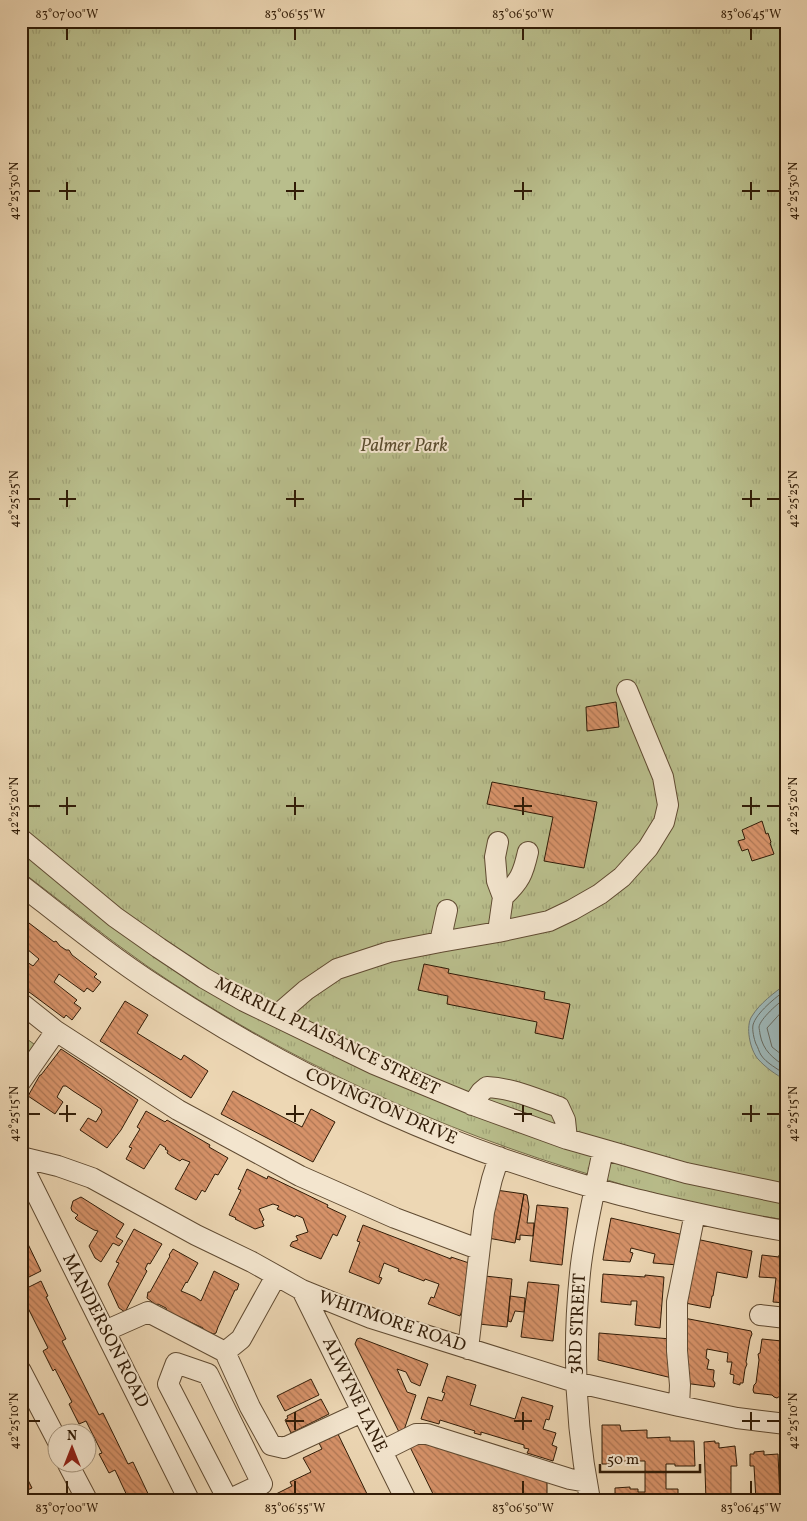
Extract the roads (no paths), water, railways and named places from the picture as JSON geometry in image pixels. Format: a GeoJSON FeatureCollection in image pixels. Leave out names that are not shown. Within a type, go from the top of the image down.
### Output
{"type":"FeatureCollection","features":[{"type":"Feature","properties":{"kind":"street"},"geometry":{"type":"LineString","coordinates":[[276,1016],[306,990],[337,969],[389,952],[549,921],[600,894],[622,877],[648,848],[664,822],[668,804],[662,778],[627,690]]}},
{"type":"Feature","properties":{"kind":"street","name":"MERRILL PLAISANCE STREET"},"geometry":{"type":"LineString","coordinates":[[21,839],[115,917],[159,948],[244,1001],[374,1064],[472,1105],[567,1139],[686,1173],[786,1194]]}},
{"type":"Feature","properties":{"kind":"street"},"geometry":{"type":"LineString","coordinates":[[498,842],[494,857],[497,881],[503,897],[498,932]]}},
{"type":"Feature","properties":{"kind":"street"},"geometry":{"type":"LineString","coordinates":[[503,897],[519,880],[524,871],[528,852]]}},
{"type":"Feature","properties":{"kind":"street","name":"COVINGTON DRIVE"},"geometry":{"type":"LineString","coordinates":[[21,885],[86,937],[186,1005],[241,1038],[358,1100],[448,1138],[595,1189],[725,1220],[786,1231]]}},
{"type":"Feature","properties":{"kind":"street"},"geometry":{"type":"LineString","coordinates":[[440,942],[447,910]]}},
{"type":"Feature","properties":{"kind":"street"},"geometry":{"type":"LineString","coordinates":[[21,1003],[56,1032],[178,1110],[300,1176],[395,1218],[478,1249]]}},
{"type":"Feature","properties":{"kind":"street"},"geometry":{"type":"LineString","coordinates":[[21,1081],[56,1032]]}},
{"type":"Feature","properties":{"kind":"street"},"geometry":{"type":"LineString","coordinates":[[472,1105],[481,1092],[488,1087],[501,1087],[537,1099],[559,1107],[565,1120],[567,1139]]}},
{"type":"Feature","properties":{"kind":"street","name":"3RD STREET"},"geometry":{"type":"LineString","coordinates":[[588,1491],[579,1429],[575,1382],[575,1328],[584,1242],[603,1150]]}},
{"type":"Feature","properties":{"kind":"street","name":"WHITMORE ROAD"},"geometry":{"type":"LineString","coordinates":[[21,1156],[92,1178],[302,1290],[371,1318],[575,1382],[737,1418],[786,1424]]}},
{"type":"Feature","properties":{"kind":"street"},"geometry":{"type":"LineString","coordinates":[[468,1349],[478,1249],[484,1212],[499,1157]]}},
{"type":"Feature","properties":{"kind":"street","name":"MANDERSON ROAD"},"geometry":{"type":"LineString","coordinates":[[21,1163],[189,1500]]}},
{"type":"Feature","properties":{"kind":"street"},"geometry":{"type":"LineString","coordinates":[[679,1406],[677,1302],[695,1213]]}},
{"type":"Feature","properties":{"kind":"street"},"geometry":{"type":"LineString","coordinates":[[224,1352],[241,1339],[276,1276]]}},
{"type":"Feature","properties":{"kind":"street","name":"ALWYNE LANE"},"geometry":{"type":"LineString","coordinates":[[302,1290],[406,1500]]}},
{"type":"Feature","properties":{"kind":"street"},"geometry":{"type":"LineString","coordinates":[[106,1331],[148,1312],[224,1352],[250,1407],[271,1445],[284,1448],[362,1412]]}},
{"type":"Feature","properties":{"kind":"street"},"geometry":{"type":"LineString","coordinates":[[760,1315],[786,1318]]}},
{"type":"Feature","properties":{"kind":"street"},"geometry":{"type":"LineString","coordinates":[[176,1363],[208,1374],[262,1484],[228,1500],[168,1384],[176,1363]]}},
{"type":"Feature","properties":{"kind":"street"},"geometry":{"type":"LineString","coordinates":[[21,1371],[49,1424]]}},
{"type":"Feature","properties":{"kind":"street"},"geometry":{"type":"LineString","coordinates":[[382,1451],[416,1434],[427,1434],[570,1479],[588,1491]]}},
{"type":"Feature","properties":{"kind":"street"},"geometry":{"type":"LineString","coordinates":[[73,1474],[86,1500]]}},
{"type":"Feature","properties":{"kind":"water"},"geometry":{"type":"Polygon","coordinates":[[[786,984],[786,1080],[771,1071],[755,1055],[749,1038],[749,1026],[755,1011],[786,984]]]}},
{"type":"Feature","properties":{"kind":"park label","name":"Palmer Park"},"geometry":{"type":"Point","coordinates":[404,446]}}]}
